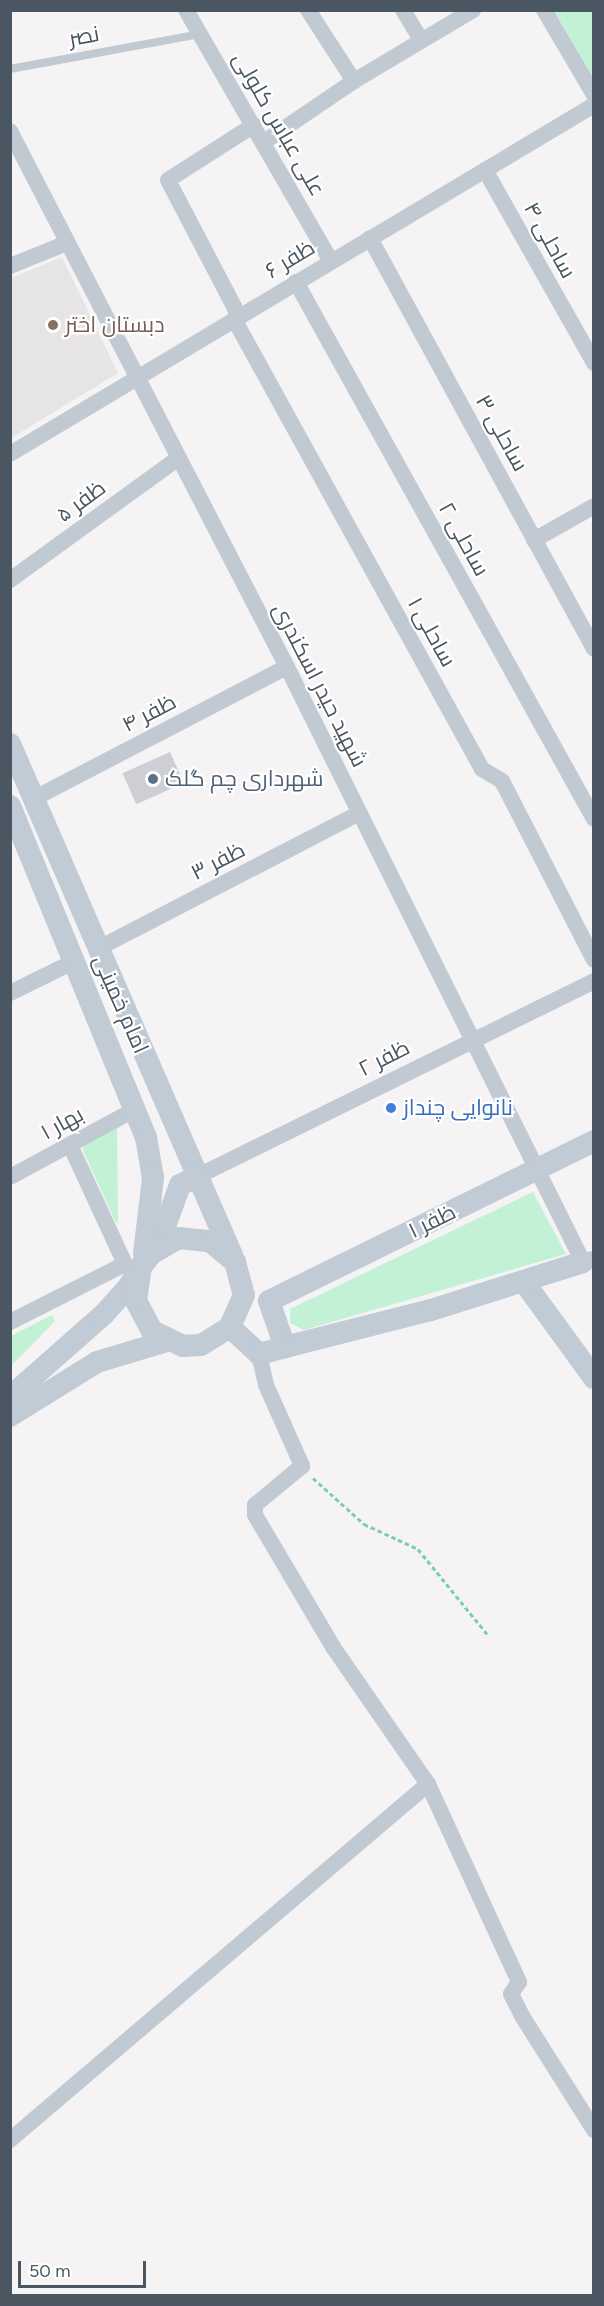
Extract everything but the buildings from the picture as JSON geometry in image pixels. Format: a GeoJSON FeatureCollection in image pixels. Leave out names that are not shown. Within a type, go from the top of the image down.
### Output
{"type":"FeatureCollection","features":[{"type":"Feature","properties":{"kind":"street","name":"علی عباس کلولی"},"geometry":{"type":"LineString","coordinates":[[186,10],[332,261]]}},
{"type":"Feature","properties":{"kind":"street"},"geometry":{"type":"LineString","coordinates":[[308,10],[354,81]]}},
{"type":"Feature","properties":{"kind":"street"},"geometry":{"type":"LineString","coordinates":[[403,10],[421,40]]}},
{"type":"Feature","properties":{"kind":"street"},"geometry":{"type":"LineString","coordinates":[[264,142],[354,81],[473,10]]}},
{"type":"Feature","properties":{"kind":"street"},"geometry":{"type":"LineString","coordinates":[[544,10],[594,94]]}},
{"type":"Feature","properties":{"kind":"street","name":"ظفر ۶"},"geometry":{"type":"LineString","coordinates":[[10,454],[594,105]]}},
{"type":"Feature","properties":{"kind":"street","name":"ساحلی ۱"},"geometry":{"type":"LineString","coordinates":[[254,125],[168,180],[237,318],[482,769],[502,781],[594,960]]}},
{"type":"Feature","properties":{"kind":"street","name":"شهید حیدر اسکندری"},"geometry":{"type":"LineString","coordinates":[[10,131],[135,379],[287,667],[536,1170],[588,1260]]}},
{"type":"Feature","properties":{"kind":"street","name":"ساحلی ۴"},"geometry":{"type":"LineString","coordinates":[[485,170],[594,363]]}},
{"type":"Feature","properties":{"kind":"street","name":"ساحلی ۳"},"geometry":{"type":"LineString","coordinates":[[370,238],[594,649]]}},
{"type":"Feature","properties":{"kind":"street"},"geometry":{"type":"LineString","coordinates":[[10,266],[67,243]]}},
{"type":"Feature","properties":{"kind":"street","name":"ساحلی ۲"},"geometry":{"type":"LineString","coordinates":[[296,282],[594,819]]}},
{"type":"Feature","properties":{"kind":"street","name":"ظفر ۵"},"geometry":{"type":"LineString","coordinates":[[10,580],[177,459]]}},
{"type":"Feature","properties":{"kind":"street"},"geometry":{"type":"LineString","coordinates":[[534,540],[594,506]]}},
{"type":"Feature","properties":{"kind":"street","name":"ظفر ۴"},"geometry":{"type":"LineString","coordinates":[[33,799],[287,667]]}},
{"type":"Feature","properties":{"kind":"street","name":"امام خمینی"},"geometry":{"type":"LineString","coordinates":[[10,744],[196,1177],[235,1262]]}},
{"type":"Feature","properties":{"kind":"street"},"geometry":{"type":"LineString","coordinates":[[11,808],[33,799]]}},
{"type":"Feature","properties":{"kind":"street","name":"امام خمینی"},"geometry":{"type":"LineString","coordinates":[[11,808],[136,1109],[153,1178],[141,1267]]}},
{"type":"Feature","properties":{"kind":"street","name":"ظفر ۳"},"geometry":{"type":"LineString","coordinates":[[97,949],[359,813]]}},
{"type":"Feature","properties":{"kind":"street"},"geometry":{"type":"LineString","coordinates":[[10,993],[75,961]]}},
{"type":"Feature","properties":{"kind":"street","name":"ظفر ۲"},"geometry":{"type":"LineString","coordinates":[[196,1177],[594,981]]}},
{"type":"Feature","properties":{"kind":"street","name":"بهار ۱"},"geometry":{"type":"LineString","coordinates":[[10,1178],[136,1109]]}},
{"type":"Feature","properties":{"kind":"street","name":"ظفر ۱"},"geometry":{"type":"LineString","coordinates":[[269,1301],[594,1141]]}},
{"type":"Feature","properties":{"kind":"street"},"geometry":{"type":"LineString","coordinates":[[10,1322],[125,1264],[70,1145]]}},
{"type":"Feature","properties":{"kind":"street"},"geometry":{"type":"LineString","coordinates":[[167,1341],[142,1317],[136,1301],[141,1267],[164,1229],[180,1185],[196,1177]]}},
{"type":"Feature","properties":{"kind":"street"},"geometry":{"type":"LineString","coordinates":[[10,1397],[104,1314],[141,1267],[163,1244],[195,1237],[224,1250],[235,1262],[243,1295],[230,1327],[201,1344],[167,1341],[119,1353],[89,1367],[10,1416]]}},
{"type":"Feature","properties":{"kind":"street"},"geometry":{"type":"LineString","coordinates":[[259,1354],[524,1282],[588,1260]]}},
{"type":"Feature","properties":{"kind":"street"},"geometry":{"type":"LineString","coordinates":[[524,1282],[594,1378]]}},
{"type":"Feature","properties":{"kind":"street"},"geometry":{"type":"LineString","coordinates":[[243,1295],[269,1301],[285,1347]]}},
{"type":"Feature","properties":{"kind":"street"},"geometry":{"type":"LineString","coordinates":[[230,1327],[259,1354],[266,1385],[302,1466],[255,1505],[255,1515],[333,1647],[428,1784],[519,1982],[511,1994],[522,2016],[594,2130]]}},
{"type":"Feature","properties":{"kind":"street"},"geometry":{"type":"LineString","coordinates":[[69,1343],[86,1341],[90,1344],[95,1352],[89,1367]]}},
{"type":"Feature","properties":{"kind":"street"},"geometry":{"type":"LineString","coordinates":[[10,2140],[428,1784]]}},
{"type":"Feature","properties":{"kind":"lane","name":"نصر"},"geometry":{"type":"LineString","coordinates":[[10,69],[200,34]]}},
{"type":"Feature","properties":{"kind":"path"},"geometry":{"type":"LineString","coordinates":[[302,1466],[364,1524],[418,1549],[488,1635]]}},
{"type":"Feature","properties":{"kind":"shaded area","name":"دبستان اختر"},"geometry":{"type":"Polygon","coordinates":[[[62,257],[118,373],[11,438],[11,278],[62,257]]]}},
{"type":"Feature","properties":{"kind":"green space"},"geometry":{"type":"Polygon","coordinates":[[[554,11],[593,11],[593,77],[554,11]]]}},
{"type":"Feature","properties":{"kind":"green space"},"geometry":{"type":"Polygon","coordinates":[[[117,1128],[118,1222],[116,1223],[83,1146],[117,1128]]]}},
{"type":"Feature","properties":{"kind":"green space"},"geometry":{"type":"Polygon","coordinates":[[[533,1192],[566,1254],[304,1330],[290,1323],[290,1309],[533,1192]]]}},
{"type":"Feature","properties":{"kind":"green space"},"geometry":{"type":"Polygon","coordinates":[[[52,1315],[55,1321],[11,1366],[11,1336],[52,1315]]]}},
{"type":"Feature","properties":{"kind":"place","name":"دبستان اختر"},"geometry":{"type":"Point","coordinates":[53,325]}},
{"type":"Feature","properties":{"kind":"place","name":"شهرداری چم گلک"},"geometry":{"type":"Point","coordinates":[153,779]}},
{"type":"Feature","properties":{"kind":"place","name":"نانوایی چنداز"},"geometry":{"type":"Point","coordinates":[391,1108]}}]}
